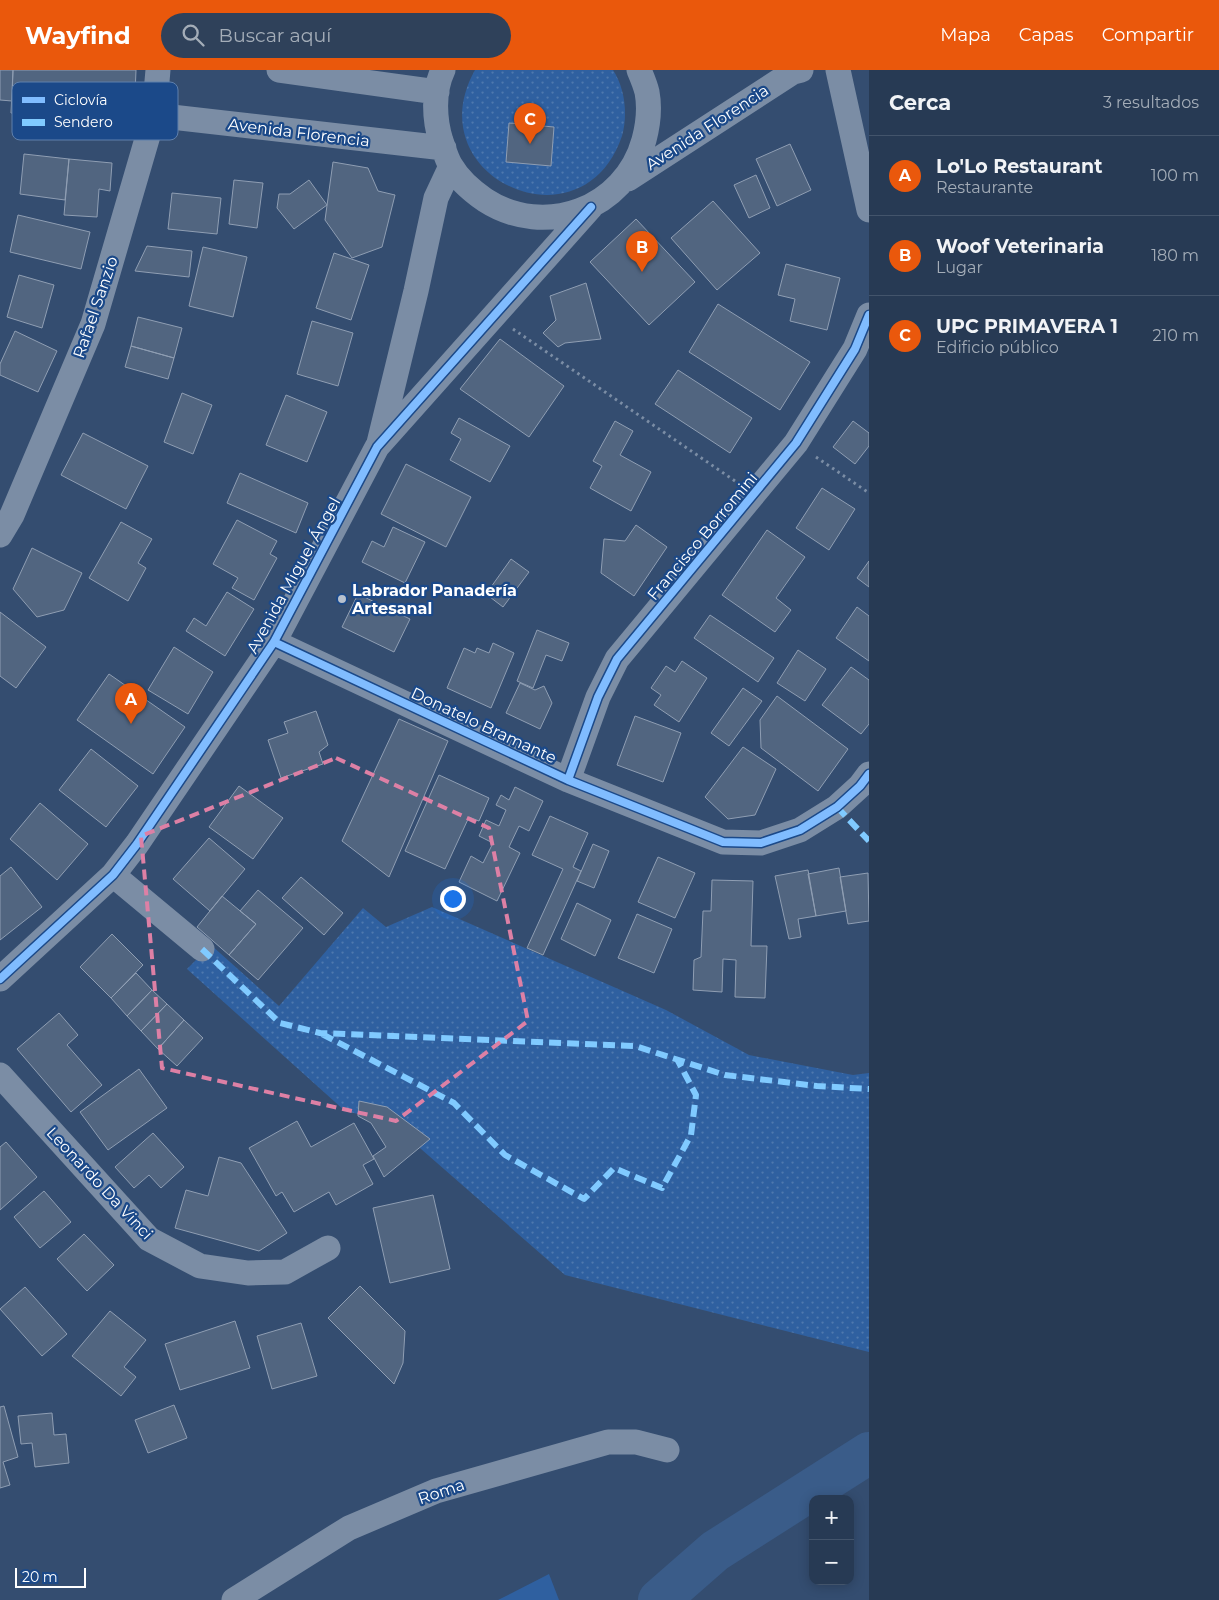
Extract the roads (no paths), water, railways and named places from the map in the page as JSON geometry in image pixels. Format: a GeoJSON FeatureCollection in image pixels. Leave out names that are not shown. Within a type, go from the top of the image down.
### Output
{"type":"FeatureCollection","features":[{"type":"Feature","properties":{"kind":"street"},"geometry":{"type":"LineString","coordinates":[[279,70],[440,81],[437,128],[447,157],[471,191],[498,208],[528,217],[560,216],[591,207],[622,183],[640,156],[648,124],[647,92],[639,70]]}},
{"type":"Feature","properties":{"kind":"street","name":"Avenida Florencia"},"geometry":{"type":"LineString","coordinates":[[762,70],[797,71]]}},
{"type":"Feature","properties":{"kind":"street"},"geometry":{"type":"LineString","coordinates":[[838,70],[869,210]]}},
{"type":"Feature","properties":{"kind":"street","name":"Avenida Florencia"},"geometry":{"type":"LineString","coordinates":[[622,183],[797,71]]}},
{"type":"Feature","properties":{"kind":"street","name":"Avenida Florencia"},"geometry":{"type":"LineString","coordinates":[[178,118],[447,157]]}},
{"type":"Feature","properties":{"kind":"street","name":"Rafael Sanzio"},"geometry":{"type":"LineString","coordinates":[[0,535],[12,515],[92,324],[147,140]]}},
{"type":"Feature","properties":{"kind":"street","name":"Avenida Miguel Ángel"},"geometry":{"type":"LineString","coordinates":[[377,448],[447,157]]}},
{"type":"Feature","properties":{"kind":"street","name":"Avenida Miguel Ángel"},"geometry":{"type":"LineString","coordinates":[[0,979],[113,875],[137,844],[274,642],[377,448],[591,207]]}},
{"type":"Feature","properties":{"kind":"street","name":"Francisco Borromini"},"geometry":{"type":"LineString","coordinates":[[568,780],[598,697],[617,659],[796,444],[855,349],[869,315]]}},
{"type":"Feature","properties":{"kind":"street","name":"Donatelo Bramante"},"geometry":{"type":"LineString","coordinates":[[274,642],[568,780],[723,842],[761,843],[800,830],[837,807],[860,786],[869,774]]}},
{"type":"Feature","properties":{"kind":"street"},"geometry":{"type":"LineString","coordinates":[[113,875],[202,949]]}},
{"type":"Feature","properties":{"kind":"street","name":"Leonardo Da Vinci"},"geometry":{"type":"LineString","coordinates":[[0,1075],[149,1239],[200,1266],[248,1273],[286,1272],[328,1248]]}},
{"type":"Feature","properties":{"kind":"street","name":"Roma"},"geometry":{"type":"LineString","coordinates":[[234,1600],[349,1528],[436,1491],[608,1442],[636,1442],[667,1450]]}},
{"type":"Feature","properties":{"kind":"waterway"},"geometry":{"type":"LineString","coordinates":[[659,1600],[715,1551],[869,1453]]}},
{"type":"Feature","properties":{"kind":"place","name":"UPC PRIMAVERA 1"},"geometry":{"type":"Point","coordinates":[530,144]}},
{"type":"Feature","properties":{"kind":"place","name":"Woof Veterinaria"},"geometry":{"type":"Point","coordinates":[642,272]}},
{"type":"Feature","properties":{"kind":"place","name":"Labrador Panadería Artesanal"},"geometry":{"type":"Point","coordinates":[342,599]}},
{"type":"Feature","properties":{"kind":"place","name":"Lo'Lo Restaurant"},"geometry":{"type":"Point","coordinates":[131,724]}}]}
